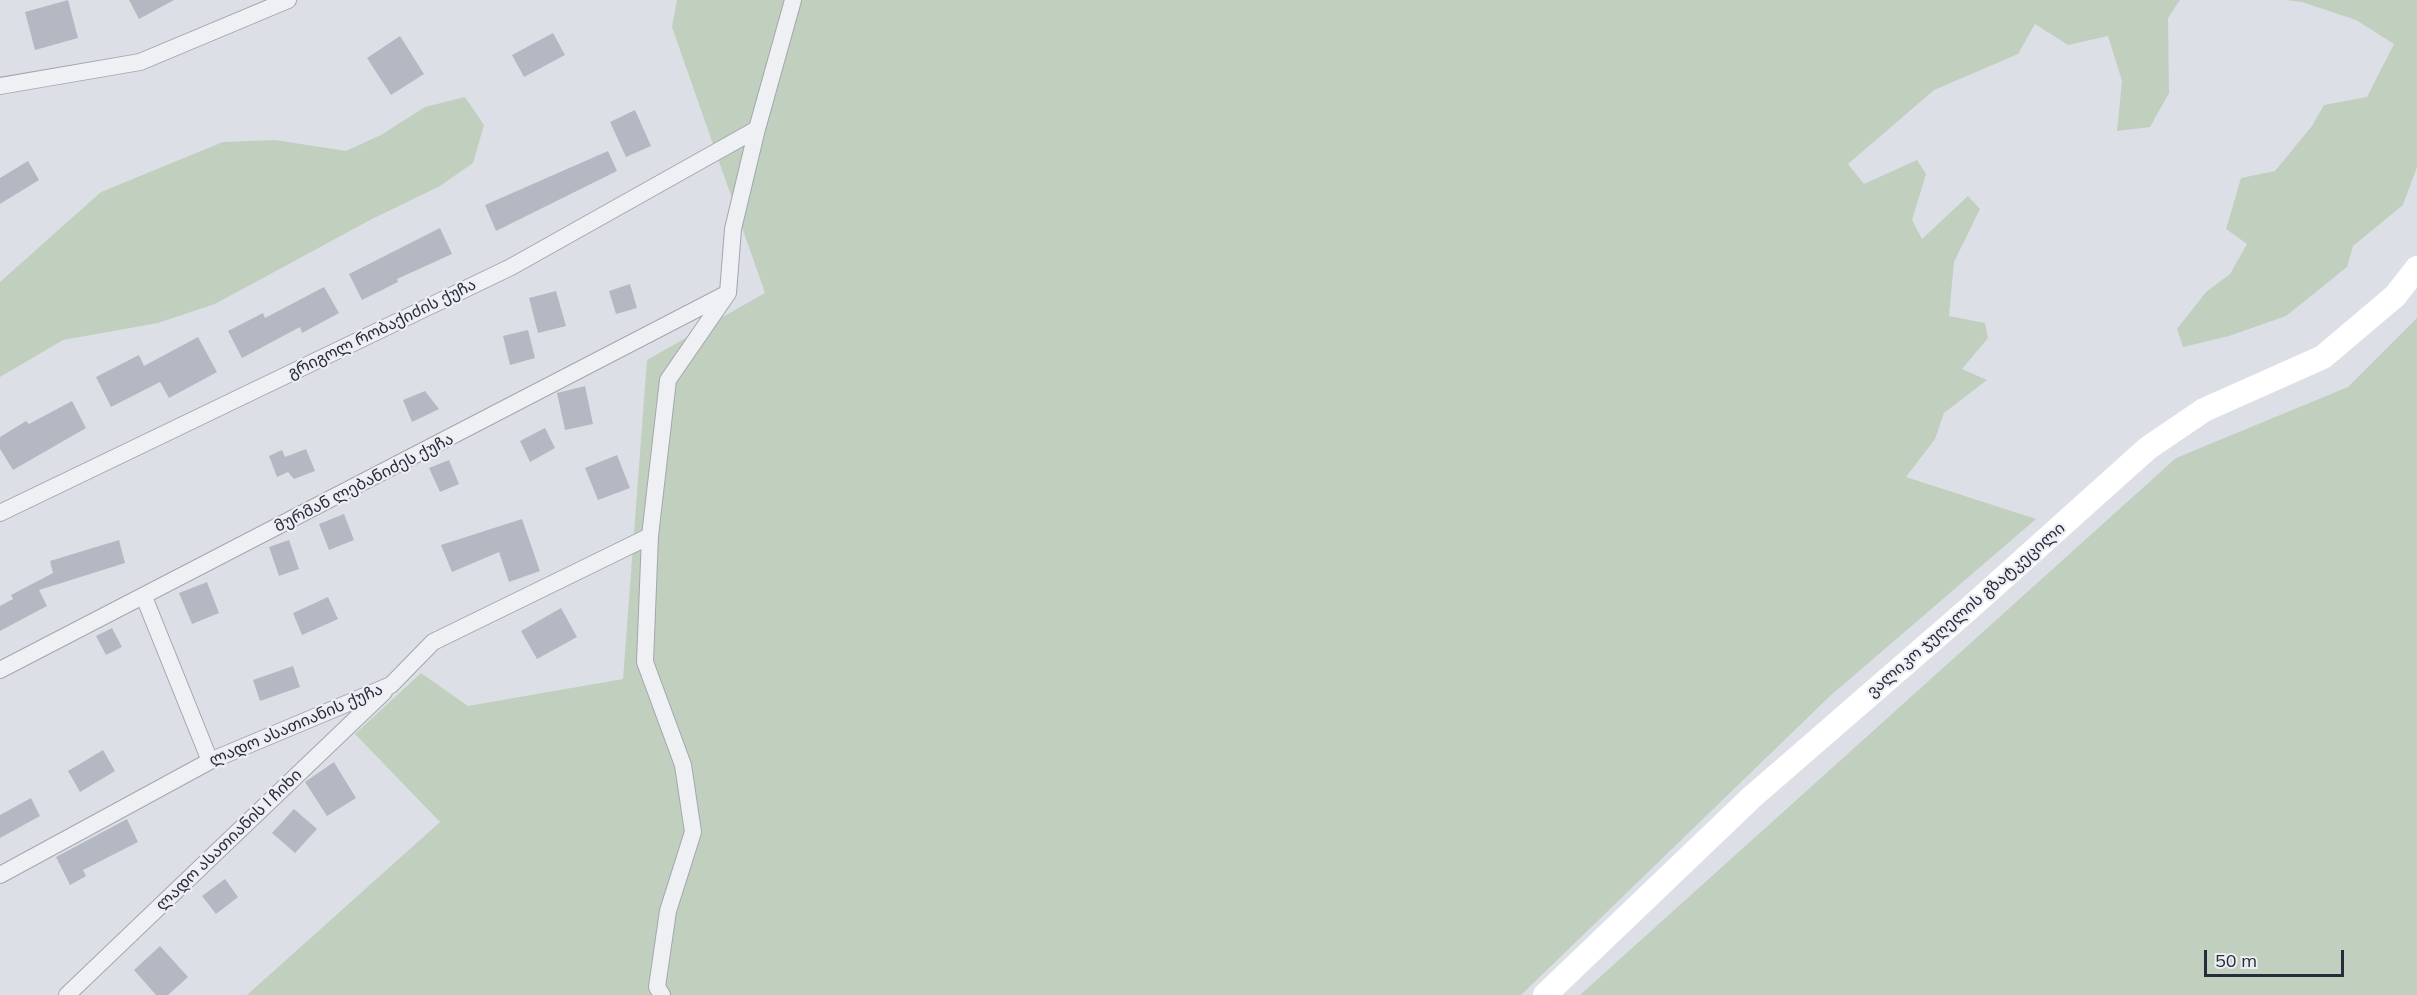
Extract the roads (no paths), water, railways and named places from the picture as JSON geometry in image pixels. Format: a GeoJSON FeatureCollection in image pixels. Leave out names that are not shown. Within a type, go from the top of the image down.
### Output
{"type":"FeatureCollection","features":[{"type":"Feature","properties":{"kind":"main road","name":"ვალიკო ჯუღელის გზატკეცილი"},"geometry":{"type":"LineString","coordinates":[[1545,995],[1752,797],[1972,606],[2148,448],[2204,410],[2323,357],[2395,296],[2417,268]]}},
{"type":"Feature","properties":{"kind":"street"},"geometry":{"type":"LineString","coordinates":[[0,86],[140,62],[288,0]]}},
{"type":"Feature","properties":{"kind":"street"},"geometry":{"type":"LineString","coordinates":[[662,995],[657,987],[668,911],[693,832],[683,765],[645,662],[650,536],[668,380],[728,293],[733,229],[757,129],[793,0]]}},
{"type":"Feature","properties":{"kind":"street","name":"გრიგოლ რობაქიძის ქუჩა"},"geometry":{"type":"LineString","coordinates":[[0,513],[511,267],[757,129]]}},
{"type":"Feature","properties":{"kind":"street","name":"მურმან ლებანიძეს ქუჩა"},"geometry":{"type":"LineString","coordinates":[[0,670],[728,293]]}},
{"type":"Feature","properties":{"kind":"street","name":"ლადო ასათიანის ქუჩა"},"geometry":{"type":"LineString","coordinates":[[0,875],[210,761],[391,685],[433,642],[650,536]]}},
{"type":"Feature","properties":{"kind":"street"},"geometry":{"type":"LineString","coordinates":[[144,597],[210,761]]}},
{"type":"Feature","properties":{"kind":"street","name":"ლადო ასათიანის I ჩიხი"},"geometry":{"type":"LineString","coordinates":[[67,995],[391,685]]}}]}
